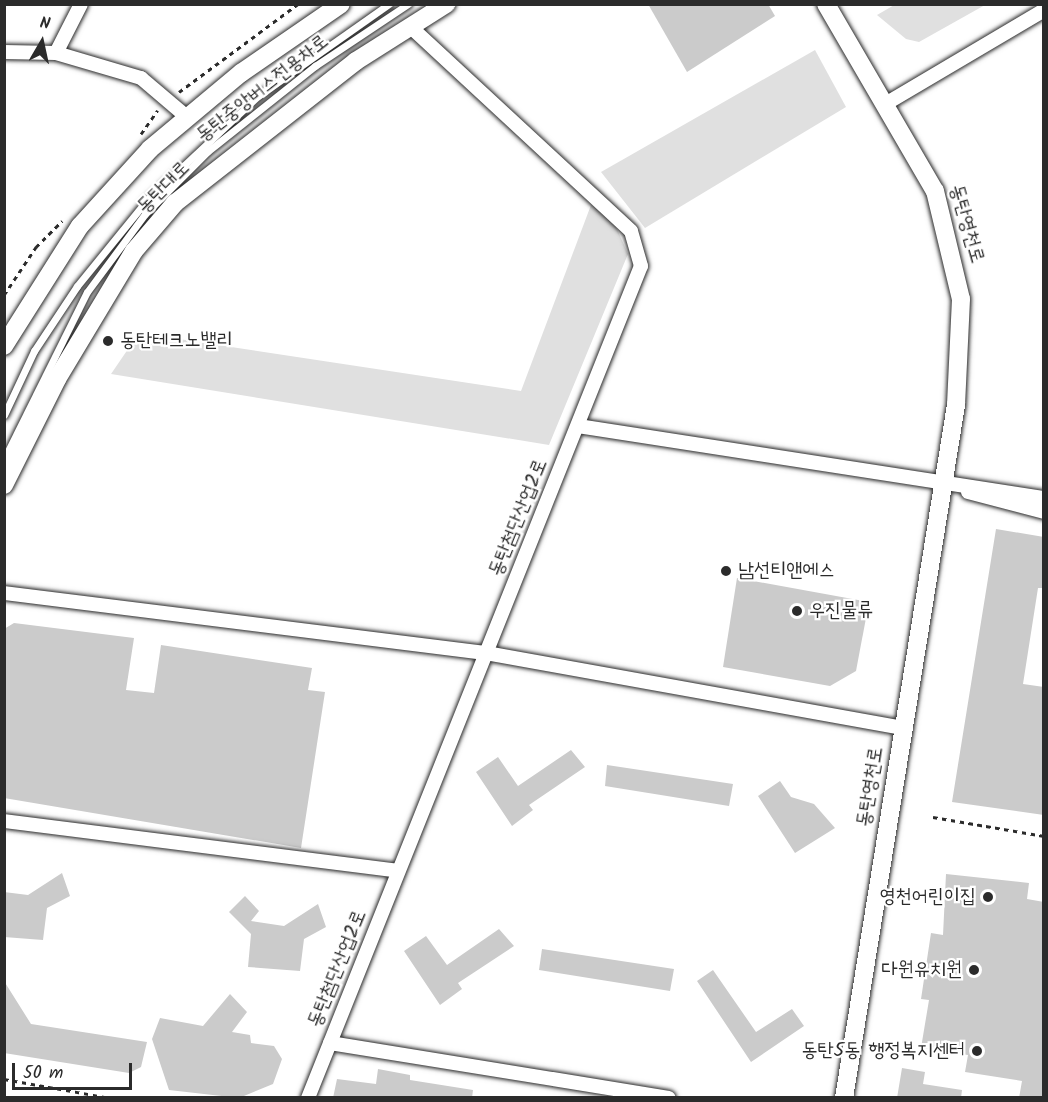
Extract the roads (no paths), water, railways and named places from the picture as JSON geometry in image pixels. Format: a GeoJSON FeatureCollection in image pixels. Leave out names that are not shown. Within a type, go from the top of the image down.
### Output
{"type":"FeatureCollection","features":[{"type":"Feature","properties":{"kind":"main road","name":"동탄대로"},"geometry":{"type":"LineString","coordinates":[[4,346],[80,226],[150,149],[187,117],[340,4]]}},
{"type":"Feature","properties":{"kind":"main road","name":"동탄대로"},"geometry":{"type":"LineString","coordinates":[[4,485],[57,379],[129,260],[175,203],[356,61],[446,4]]}},
{"type":"Feature","properties":{"kind":"main road","name":"동탄영천로"},"geometry":{"type":"LineString","coordinates":[[826,4],[887,104],[935,191],[961,299],[962,352],[844,1098]]}},
{"type":"Feature","properties":{"kind":"street"},"geometry":{"type":"LineString","coordinates":[[56,53],[81,4]]}},
{"type":"Feature","properties":{"kind":"street"},"geometry":{"type":"LineString","coordinates":[[887,104],[1044,10]]}},
{"type":"Feature","properties":{"kind":"street","name":"동탄첨단산업2로"},"geometry":{"type":"LineString","coordinates":[[308,1098],[641,266],[637,242],[411,27]]}},
{"type":"Feature","properties":{"kind":"street"},"geometry":{"type":"LineString","coordinates":[[4,52],[56,53],[141,78],[187,117]]}},
{"type":"Feature","properties":{"kind":"street"},"geometry":{"type":"LineString","coordinates":[[578,426],[1044,498]]}},
{"type":"Feature","properties":{"kind":"street"},"geometry":{"type":"LineString","coordinates":[[943,483],[1002,505],[1044,512]]}},
{"type":"Feature","properties":{"kind":"street"},"geometry":{"type":"LineString","coordinates":[[4,593],[486,653],[904,728]]}},
{"type":"Feature","properties":{"kind":"street"},"geometry":{"type":"LineString","coordinates":[[4,821],[398,871]]}},
{"type":"Feature","properties":{"kind":"street"},"geometry":{"type":"LineString","coordinates":[[330,1043],[669,1098]]}},
{"type":"Feature","properties":{"kind":"lane"},"geometry":{"type":"LineString","coordinates":[[4,415],[34,351],[77,286],[146,201],[258,96],[389,4]]}},
{"type":"Feature","properties":{"kind":"lane","name":"동탄중앙버스전용차로"},"geometry":{"type":"LineString","coordinates":[[4,459],[87,292],[145,214],[208,151],[306,73],[408,4]]}},
{"type":"Feature","properties":{"kind":"place","name":"동탄테크노밸리"},"geometry":{"type":"Point","coordinates":[108,341]}},
{"type":"Feature","properties":{"kind":"place","name":"남선티앤에스"},"geometry":{"type":"Point","coordinates":[726,571]}},
{"type":"Feature","properties":{"kind":"place","name":"우진물류"},"geometry":{"type":"Point","coordinates":[797,611]}},
{"type":"Feature","properties":{"kind":"place","name":"영천어린이집"},"geometry":{"type":"Point","coordinates":[988,897]}},
{"type":"Feature","properties":{"kind":"place","name":"다원유치원"},"geometry":{"type":"Point","coordinates":[974,970]}},
{"type":"Feature","properties":{"kind":"place","name":"동탄5동 행정복지센터"},"geometry":{"type":"Point","coordinates":[977,1051]}}]}
